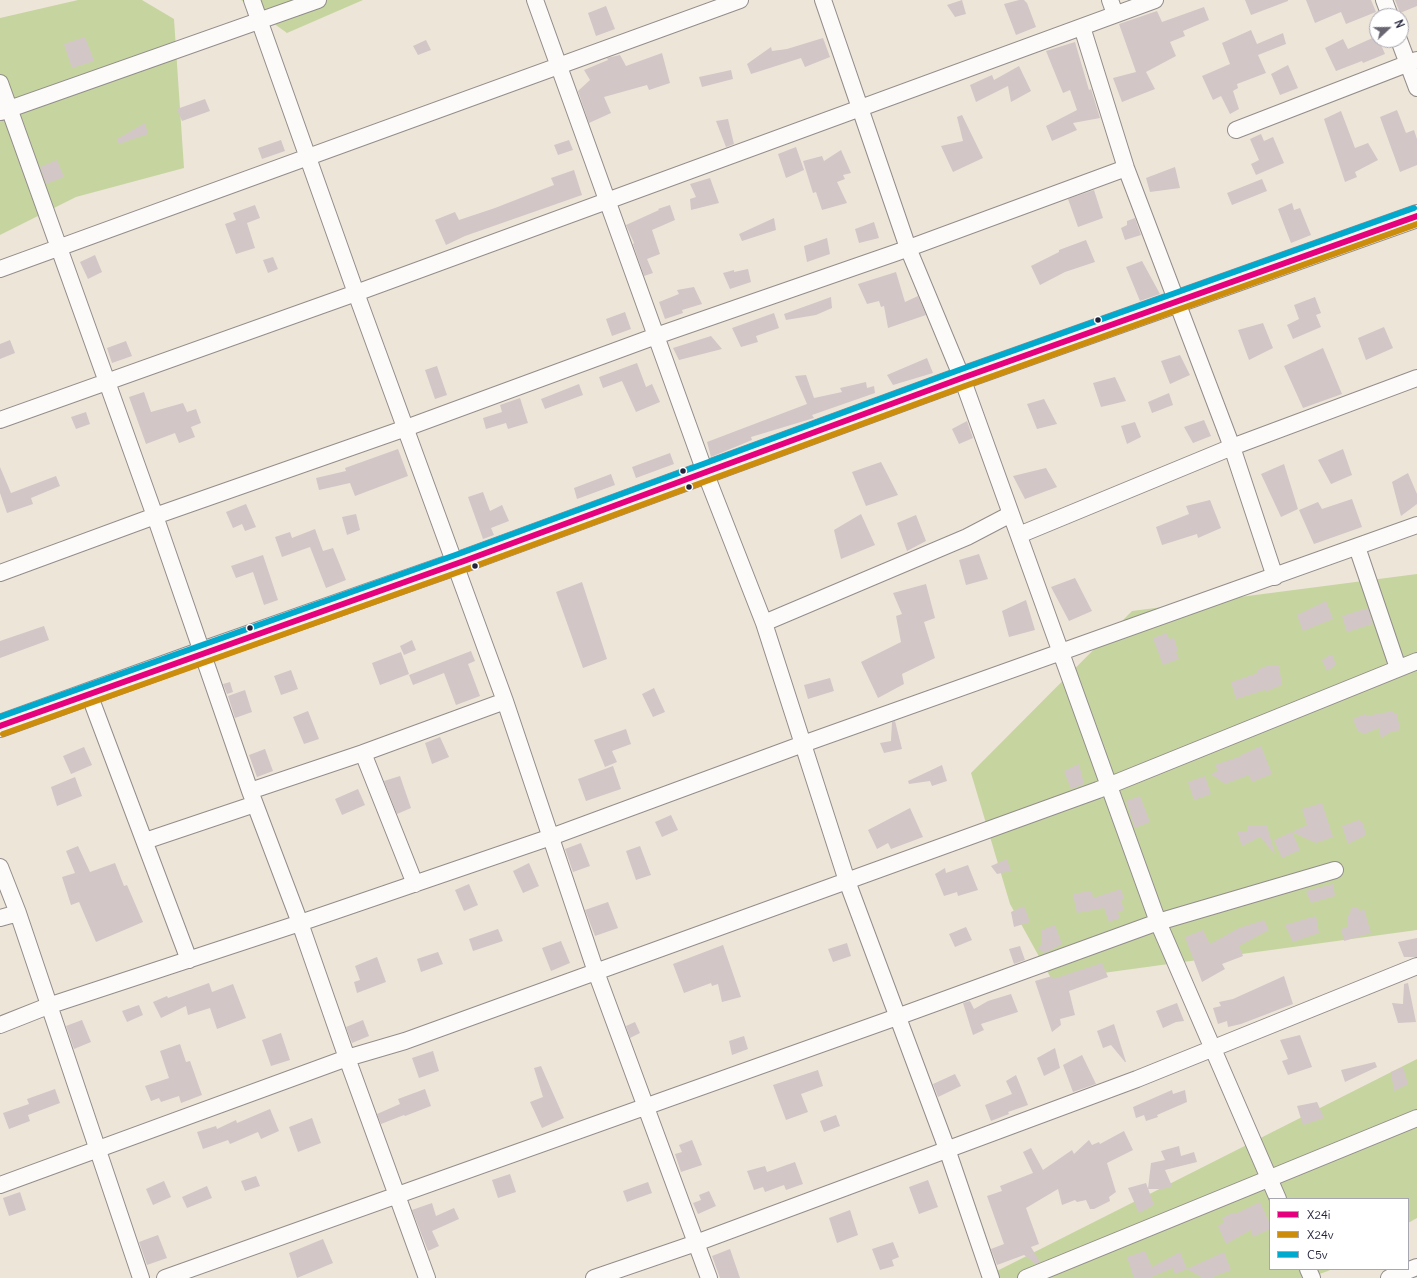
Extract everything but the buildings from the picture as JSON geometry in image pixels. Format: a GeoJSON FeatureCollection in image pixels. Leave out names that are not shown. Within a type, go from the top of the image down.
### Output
{"type":"FeatureCollection","features":[{"type":"Feature","properties":{"kind":"street"},"geometry":{"type":"LineString","coordinates":[[252,0],[261,21],[356,293],[505,701],[596,972],[709,1278]]}},
{"type":"Feature","properties":{"kind":"street"},"geometry":{"type":"LineString","coordinates":[[5,110],[318,0]]}},
{"type":"Feature","properties":{"kind":"street"},"geometry":{"type":"LineString","coordinates":[[535,0],[705,472],[764,623],[847,881],[947,1149],[991,1278]]}},
{"type":"Feature","properties":{"kind":"street"},"geometry":{"type":"LineString","coordinates":[[0,269],[560,67],[740,0]]}},
{"type":"Feature","properties":{"kind":"street"},"geometry":{"type":"LineString","coordinates":[[823,0],[908,248],[962,378],[1158,922],[1212,1050],[1278,1198]]}},
{"type":"Feature","properties":{"kind":"street"},"geometry":{"type":"LineString","coordinates":[[0,420],[356,293],[606,200],[860,109],[1082,26],[1113,7],[1155,0]]}},
{"type":"Feature","properties":{"kind":"street"},"geometry":{"type":"LineString","coordinates":[[1082,26],[1126,168],[1232,447],[1276,576]]}},
{"type":"Feature","properties":{"kind":"street"},"geometry":{"type":"LineString","coordinates":[[1404,48],[1412,62],[1417,88]]}},
{"type":"Feature","properties":{"kind":"street"},"geometry":{"type":"LineString","coordinates":[[1236,130],[1412,62]]}},
{"type":"Feature","properties":{"kind":"street"},"geometry":{"type":"LineString","coordinates":[[0,83],[5,110],[59,248],[108,382],[252,797],[300,923],[347,1058],[427,1278]]}},
{"type":"Feature","properties":{"kind":"street"},"geometry":{"type":"LineString","coordinates":[[0,573],[155,516],[406,428],[656,336],[908,248],[1126,168]]}},
{"type":"Feature","properties":{"kind":"street"},"geometry":{"type":"LineString","coordinates":[[0,726],[202,652],[455,564],[962,378],[1417,216]]}},
{"type":"Feature","properties":{"kind":"street"},"geometry":{"type":"LineString","coordinates":[[1019,535],[1232,447],[1417,378]]}},
{"type":"Feature","properties":{"kind":"street"},"geometry":{"type":"LineString","coordinates":[[764,623],[967,537],[1010,514]]}},
{"type":"Feature","properties":{"kind":"street"},"geometry":{"type":"LineString","coordinates":[[0,1025],[48,1006],[300,923],[551,837],[803,744],[1417,525]]}},
{"type":"Feature","properties":{"kind":"street"},"geometry":{"type":"LineString","coordinates":[[1357,547],[1398,668]]}},
{"type":"Feature","properties":{"kind":"street"},"geometry":{"type":"LineString","coordinates":[[0,1185],[347,1058],[405,1041],[1108,786],[1417,661]]}},
{"type":"Feature","properties":{"kind":"street"},"geometry":{"type":"LineString","coordinates":[[89,694],[189,960]]}},
{"type":"Feature","properties":{"kind":"street"},"geometry":{"type":"LineString","coordinates":[[145,841],[363,753],[505,701]]}},
{"type":"Feature","properties":{"kind":"street"},"geometry":{"type":"LineString","coordinates":[[363,753],[415,884]]}},
{"type":"Feature","properties":{"kind":"street"},"geometry":{"type":"LineString","coordinates":[[0,867],[18,913],[48,1006],[141,1278]]}},
{"type":"Feature","properties":{"kind":"street"},"geometry":{"type":"LineString","coordinates":[[166,1278],[897,1017],[1158,922],[1335,870]]}},
{"type":"Feature","properties":{"kind":"street"},"geometry":{"type":"LineString","coordinates":[[0,918],[18,913]]}},
{"type":"Feature","properties":{"kind":"street"},"geometry":{"type":"LineString","coordinates":[[594,1278],[696,1243],[1212,1050],[1417,966]]}},
{"type":"Feature","properties":{"kind":"street"},"geometry":{"type":"LineString","coordinates":[[1026,1278],[1417,1118]]}},
{"type":"Feature","properties":{"kind":"street"},"geometry":{"type":"LineString","coordinates":[[1389,1278],[1417,1267]]}},
{"type":"Feature","properties":{"kind":"green space"},"geometry":{"type":"Polygon","coordinates":[[[78,0],[142,0],[174,19],[184,168],[76,197],[0,235],[0,18],[78,0]]]}},
{"type":"Feature","properties":{"kind":"green space"},"geometry":{"type":"Polygon","coordinates":[[[241,0],[363,0],[287,33],[241,0]]]}},
{"type":"Feature","properties":{"kind":"green space"},"geometry":{"type":"Polygon","coordinates":[[[1417,574],[1417,930],[1052,980],[1010,904],[971,773],[1132,611],[1417,574]]]}},
{"type":"Feature","properties":{"kind":"green space"},"geometry":{"type":"Polygon","coordinates":[[[1417,1059],[1417,1218],[1409,1222],[1409,1198],[1269,1198],[1269,1270],[1330,1270],[1308,1278],[983,1278],[1417,1059]]]}},
{"type":"Feature","properties":{"kind":"transit line","name":"C5v"},"geometry":{"type":"LineString","coordinates":[[0,717],[461,553],[959,370],[1414,208]]}},
{"type":"Feature","properties":{"kind":"transit line","name":"X24i"},"geometry":{"type":"LineString","coordinates":[[0,726],[464,561],[962,378],[1417,216]]}},
{"type":"Feature","properties":{"kind":"transit line","name":"X24v"},"geometry":{"type":"LineString","coordinates":[[3,734],[467,569],[965,386],[1417,224]]}}]}
